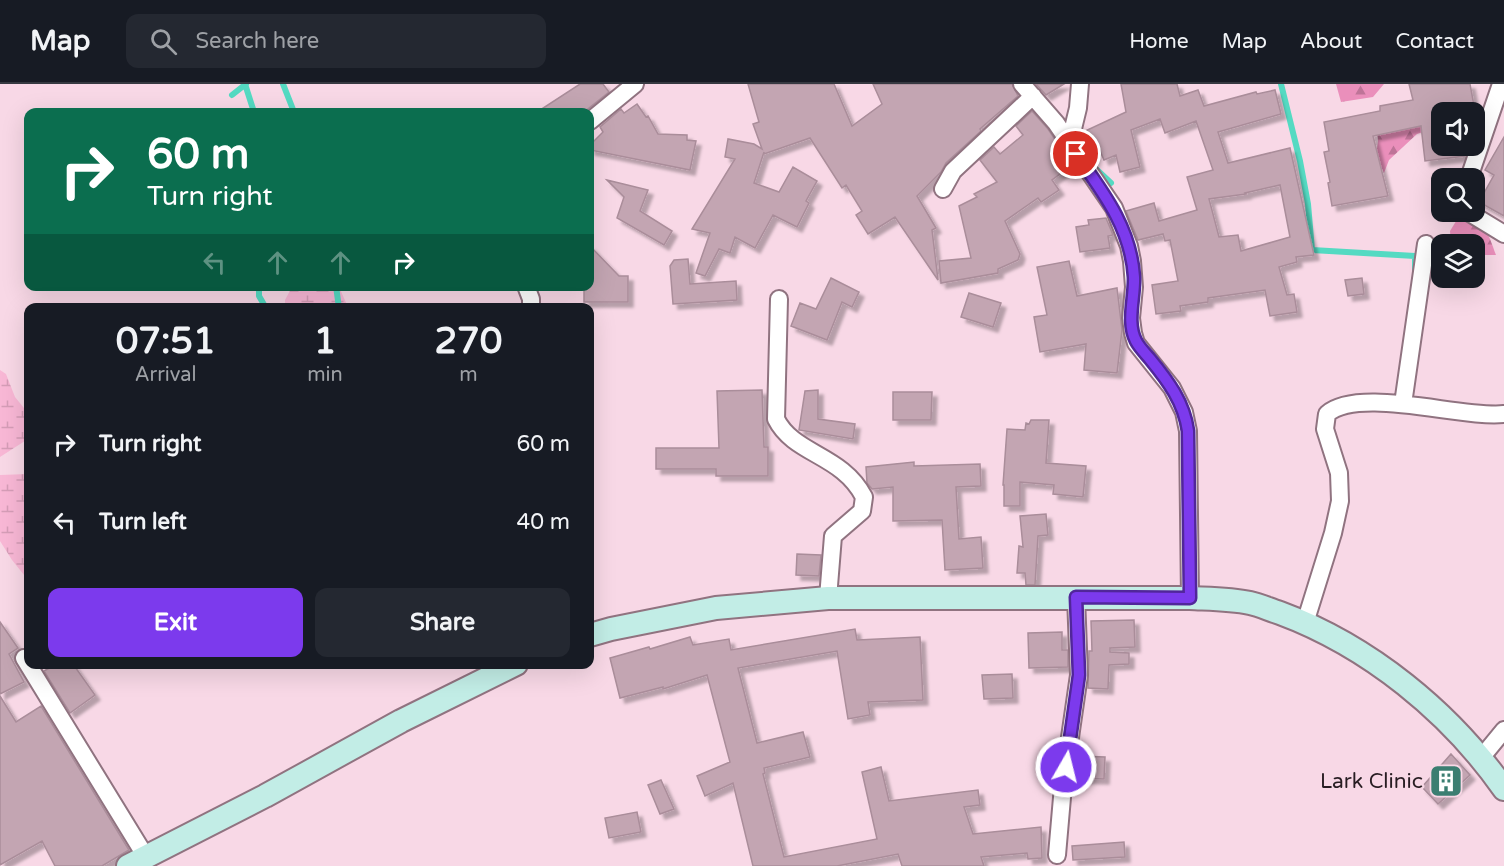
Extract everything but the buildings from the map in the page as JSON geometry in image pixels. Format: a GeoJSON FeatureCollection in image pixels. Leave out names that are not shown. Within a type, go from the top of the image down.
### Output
{"type":"FeatureCollection","features":[{"type":"Feature","properties":{"kind":"street"},"geometry":{"type":"LineString","coordinates":[[594,118],[635,84]]}},
{"type":"Feature","properties":{"kind":"street"},"geometry":{"type":"LineString","coordinates":[[1070,141],[1077,114],[1080,84]]}},
{"type":"Feature","properties":{"kind":"street"},"geometry":{"type":"LineString","coordinates":[[1472,168],[1501,84]]}},
{"type":"Feature","properties":{"kind":"street"},"geometry":{"type":"LineString","coordinates":[[943,189],[953,171],[1028,90],[1047,110],[1070,141],[1076,154],[1114,208],[1129,246],[1134,276],[1131,318],[1136,342],[1172,388],[1184,412],[1188,431],[1190,598]]}},
{"type":"Feature","properties":{"kind":"street"},"geometry":{"type":"LineString","coordinates":[[1484,222],[1504,234]]}},
{"type":"Feature","properties":{"kind":"street"},"geometry":{"type":"LineString","coordinates":[[1403,404],[1426,244]]}},
{"type":"Feature","properties":{"kind":"street"},"geometry":{"type":"LineString","coordinates":[[779,299],[776,419],[785,433],[839,466],[849,475],[864,497],[862,511],[833,536],[828,598]]}},
{"type":"Feature","properties":{"kind":"street"},"geometry":{"type":"LineString","coordinates":[[1305,622],[1334,533],[1340,501],[1339,473],[1325,429],[1327,414],[1333,409],[1344,406],[1379,403],[1504,414]]}},
{"type":"Feature","properties":{"kind":"street"},"geometry":{"type":"LineString","coordinates":[[1057,855],[1063,786],[1079,675],[1076,597]]}},
{"type":"Feature","properties":{"kind":"street"},"geometry":{"type":"LineString","coordinates":[[594,634],[716,608],[828,598],[1190,598],[1250,603],[1305,622],[1363,654],[1402,683],[1446,722],[1481,758],[1504,789]]}},
{"type":"Feature","properties":{"kind":"street"},"geometry":{"type":"LineString","coordinates":[[30,669],[137,861],[265,796],[401,721],[506,669]]}},
{"type":"Feature","properties":{"kind":"street"},"geometry":{"type":"LineString","coordinates":[[1481,758],[1504,730]]}},
{"type":"Feature","properties":{"kind":"green space"},"geometry":{"type":"Polygon","coordinates":[[[1336,84],[1384,84],[1373,97],[1341,102],[1336,84]]]}},
{"type":"Feature","properties":{"kind":"green space"},"geometry":{"type":"Polygon","coordinates":[[[1421,117],[1431,122],[1431,129],[1417,134],[1389,160],[1384,173],[1376,157],[1377,129],[1421,117]]]}},
{"type":"Feature","properties":{"kind":"green space"},"geometry":{"type":"Polygon","coordinates":[[[1456,222],[1480,224],[1488,234],[1496,255],[1485,255],[1485,234],[1450,234],[1456,222]]]}},
{"type":"Feature","properties":{"kind":"green space"},"geometry":{"type":"Polygon","coordinates":[[[290,291],[341,291],[346,303],[285,303],[290,291]]]}},
{"type":"Feature","properties":{"kind":"green space"},"geometry":{"type":"Polygon","coordinates":[[[0,370],[6,374],[15,397],[24,408],[24,442],[0,457],[0,370]]]}},
{"type":"Feature","properties":{"kind":"green space"},"geometry":{"type":"Polygon","coordinates":[[[24,474],[24,575],[0,541],[0,475],[24,474]]]}},
{"type":"Feature","properties":{"kind":"waterway"},"geometry":{"type":"LineString","coordinates":[[245,84],[253,108]]}},
{"type":"Feature","properties":{"kind":"waterway"},"geometry":{"type":"LineString","coordinates":[[232,95],[246,84]]}},
{"type":"Feature","properties":{"kind":"waterway"},"geometry":{"type":"LineString","coordinates":[[283,84],[292,108]]}},
{"type":"Feature","properties":{"kind":"waterway"},"geometry":{"type":"LineString","coordinates":[[1281,84],[1300,161],[1308,204],[1312,250],[1415,256],[1415,270]]}},
{"type":"Feature","properties":{"kind":"waterway"},"geometry":{"type":"LineString","coordinates":[[1079,132],[1088,158]]}},
{"type":"Feature","properties":{"kind":"waterway"},"geometry":{"type":"LineString","coordinates":[[1096,169],[1111,183]]}},
{"type":"Feature","properties":{"kind":"waterway"},"geometry":{"type":"LineString","coordinates":[[259,291],[263,303]]}},
{"type":"Feature","properties":{"kind":"waterway"},"geometry":{"type":"LineString","coordinates":[[337,291],[338,303]]}},
{"type":"Feature","properties":{"kind":"place","name":"Lark Clinic"},"geometry":{"type":"Point","coordinates":[1446,781]}},
{"type":"Feature","properties":{"kind":"route"},"geometry":{"type":"LineString","coordinates":[[1066,767],[1079,675],[1076,597],[1190,598],[1188,431],[1184,412],[1165,377],[1136,342],[1131,318],[1134,276],[1129,246],[1114,208],[1076,154]]}}]}
